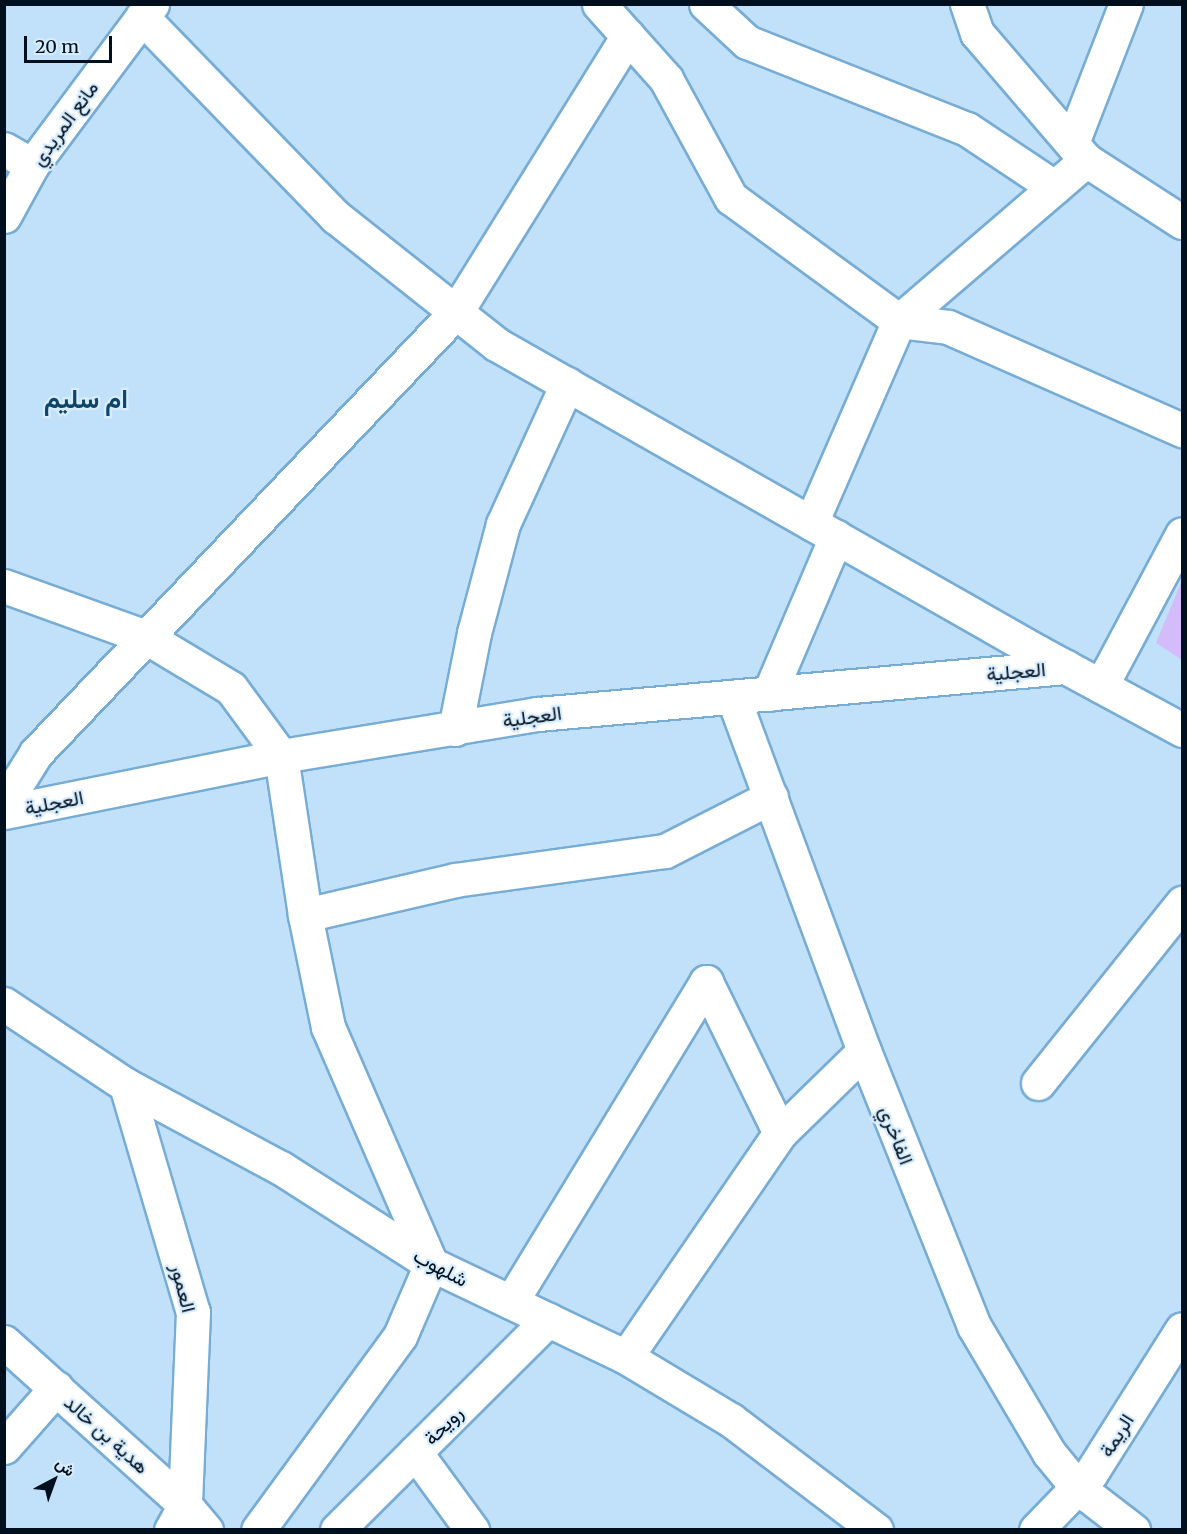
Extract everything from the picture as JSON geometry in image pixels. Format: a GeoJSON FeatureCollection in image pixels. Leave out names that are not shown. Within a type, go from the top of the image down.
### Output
{"type":"FeatureCollection","features":[{"type":"Feature","properties":{"kind":"street"},"geometry":{"type":"LineString","coordinates":[[599,4],[666,79],[731,198],[899,321],[948,327],[1182,430]]}},
{"type":"Feature","properties":{"kind":"street"},"geometry":{"type":"LineString","coordinates":[[706,4],[747,42],[967,129],[1054,187]]}},
{"type":"Feature","properties":{"kind":"street"},"geometry":{"type":"LineString","coordinates":[[967,4],[977,33],[1079,151],[1182,222]]}},
{"type":"Feature","properties":{"kind":"street"},"geometry":{"type":"LineString","coordinates":[[768,694],[899,321],[1054,187],[1079,151],[1126,4]]}},
{"type":"Feature","properties":{"kind":"street"},"geometry":{"type":"LineString","coordinates":[[147,11],[336,217],[496,344],[1066,667],[1182,730]]}},
{"type":"Feature","properties":{"kind":"street","name":"مانع المريدي"},"geometry":{"type":"LineString","coordinates":[[4,216],[18,157],[147,11]]}},
{"type":"Feature","properties":{"kind":"street"},"geometry":{"type":"LineString","coordinates":[[4,804],[36,753],[456,312],[628,36]]}},
{"type":"Feature","properties":{"kind":"street"},"geometry":{"type":"LineString","coordinates":[[455,729],[474,633],[503,525],[567,384]]}},
{"type":"Feature","properties":{"kind":"street"},"geometry":{"type":"LineString","coordinates":[[1101,686],[1182,534]]}},
{"type":"Feature","properties":{"kind":"street"},"geometry":{"type":"LineString","coordinates":[[4,586],[146,637],[231,688],[281,756],[305,915],[328,1027],[431,1264],[400,1336],[258,1530]]}},
{"type":"Feature","properties":{"kind":"street","name":"العجلية"},"geometry":{"type":"LineString","coordinates":[[4,812],[281,756],[538,714],[1066,667]]}},
{"type":"Feature","properties":{"kind":"street","name":"الفاخري"},"geometry":{"type":"LineString","coordinates":[[733,697],[864,1051],[974,1326],[1049,1453],[1077,1487],[1133,1530]]}},
{"type":"Feature","properties":{"kind":"street"},"geometry":{"type":"LineString","coordinates":[[305,915],[455,880],[665,851],[771,797]]}},
{"type":"Feature","properties":{"kind":"street"},"geometry":{"type":"LineString","coordinates":[[1038,1083],[1182,903]]}},
{"type":"Feature","properties":{"kind":"street"},"geometry":{"type":"LineString","coordinates":[[511,1302],[706,982],[780,1133]]}},
{"type":"Feature","properties":{"kind":"street","name":"شلهوب"},"geometry":{"type":"LineString","coordinates":[[4,1004],[126,1085],[281,1168],[431,1264],[626,1357],[731,1420],[876,1530]]}},
{"type":"Feature","properties":{"kind":"street"},"geometry":{"type":"LineString","coordinates":[[626,1357],[780,1133],[864,1051]]}},
{"type":"Feature","properties":{"kind":"street","name":"العمور"},"geometry":{"type":"LineString","coordinates":[[126,1085],[193,1312],[178,1517]]}},
{"type":"Feature","properties":{"kind":"street","name":"رويحة"},"geometry":{"type":"LineString","coordinates":[[337,1530],[548,1320]]}},
{"type":"Feature","properties":{"kind":"street","name":"هدية بن خالد"},"geometry":{"type":"LineString","coordinates":[[4,1342],[56,1389],[178,1517],[206,1530]]}},
{"type":"Feature","properties":{"kind":"street","name":"الريمة"},"geometry":{"type":"LineString","coordinates":[[1036,1530],[1091,1473],[1177,1349]]}},
{"type":"Feature","properties":{"kind":"street"},"geometry":{"type":"LineString","coordinates":[[4,1447],[56,1389]]}},
{"type":"Feature","properties":{"kind":"street"},"geometry":{"type":"LineString","coordinates":[[415,1452],[472,1530]]}},
{"type":"Feature","properties":{"kind":"shaded area"},"geometry":{"type":"Polygon","coordinates":[[[1182,580],[1182,660],[1156,643],[1182,580]]]}},
{"type":"Feature","properties":{"kind":"district","name":"ام سليم"},"geometry":{"type":"Point","coordinates":[86,399]}}]}
